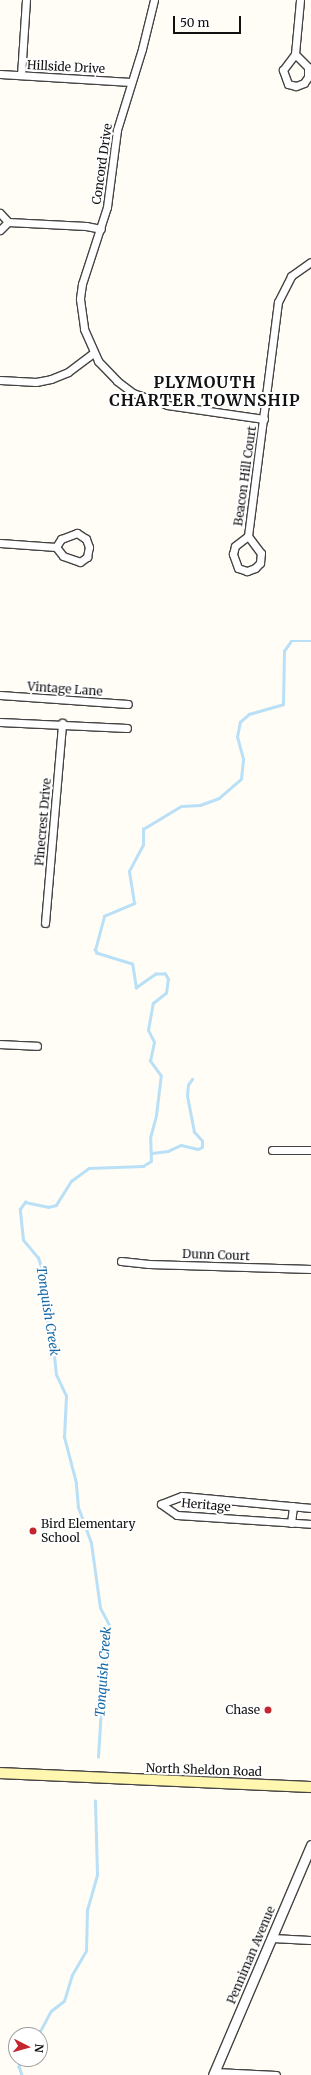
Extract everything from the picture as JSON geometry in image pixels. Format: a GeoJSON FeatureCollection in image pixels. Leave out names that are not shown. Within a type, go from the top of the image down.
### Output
{"type":"FeatureCollection","features":[{"type":"Feature","properties":{"kind":"main road","name":"North Sheldon Road"},"geometry":{"type":"LineString","coordinates":[[0,1773],[97,1779],[311,1787]]}},
{"type":"Feature","properties":{"kind":"street"},"geometry":{"type":"LineString","coordinates":[[21,75],[26,0]]}},
{"type":"Feature","properties":{"kind":"street","name":"Concord Drive"},"geometry":{"type":"LineString","coordinates":[[93,353],[84,329],[80,299],[86,268],[101,229],[111,188],[117,130],[130,82],[142,49],[154,0]]}},
{"type":"Feature","properties":{"kind":"street"},"geometry":{"type":"LineString","coordinates":[[295,54],[300,0]]}},
{"type":"Feature","properties":{"kind":"street","name":"Hillside Drive"},"geometry":{"type":"LineString","coordinates":[[0,74],[130,82]]}},
{"type":"Feature","properties":{"kind":"street"},"geometry":{"type":"LineString","coordinates":[[0,213],[8,222],[86,226],[101,229]]}},
{"type":"Feature","properties":{"kind":"street"},"geometry":{"type":"LineString","coordinates":[[0,230],[8,222]]}},
{"type":"Feature","properties":{"kind":"street","name":"Beacon Hill Court"},"geometry":{"type":"LineString","coordinates":[[248,536],[261,553],[260,563],[255,568],[246,571],[238,568],[233,554],[235,546],[248,536],[278,302],[291,276],[311,262]]}},
{"type":"Feature","properties":{"kind":"street"},"geometry":{"type":"LineString","coordinates":[[0,380],[36,382],[51,379],[68,372],[93,353],[117,381],[148,400],[264,419]]}},
{"type":"Feature","properties":{"kind":"street"},"geometry":{"type":"LineString","coordinates":[[0,543],[56,547],[63,556],[80,562],[87,557],[89,547],[86,539],[77,534],[61,539],[56,547]]}},
{"type":"Feature","properties":{"kind":"street","name":"Vintage Lane"},"geometry":{"type":"LineString","coordinates":[[0,695],[128,704]]}},
{"type":"Feature","properties":{"kind":"street"},"geometry":{"type":"LineString","coordinates":[[0,722],[62,723],[127,728]]}},
{"type":"Feature","properties":{"kind":"street","name":"Pinecrest Drive"},"geometry":{"type":"LineString","coordinates":[[45,923],[62,723]]}},
{"type":"Feature","properties":{"kind":"street"},"geometry":{"type":"LineString","coordinates":[[0,1044],[37,1046]]}},
{"type":"Feature","properties":{"kind":"street"},"geometry":{"type":"LineString","coordinates":[[272,1150],[311,1150]]}},
{"type":"Feature","properties":{"kind":"street","name":"Dunn Court"},"geometry":{"type":"LineString","coordinates":[[121,1261],[149,1264],[311,1269]]}},
{"type":"Feature","properties":{"kind":"street","name":"Heritage"},"geometry":{"type":"LineString","coordinates":[[311,1508],[182,1496],[161,1504],[177,1515],[311,1524]]}},
{"type":"Feature","properties":{"kind":"street"},"geometry":{"type":"LineString","coordinates":[[291,1523],[292,1506]]}},
{"type":"Feature","properties":{"kind":"street","name":"Penniman Avenue"},"geometry":{"type":"LineString","coordinates":[[214,2074],[311,1845]]}},
{"type":"Feature","properties":{"kind":"street"},"geometry":{"type":"LineString","coordinates":[[271,1938],[311,1940]]}},
{"type":"Feature","properties":{"kind":"street"},"geometry":{"type":"LineString","coordinates":[[214,2074],[276,2075]]}},
{"type":"Feature","properties":{"kind":"waterway","name":"Tonquish Creek"},"geometry":{"type":"LineString","coordinates":[[98,1757],[105,1641],[109,1625],[100,1608],[91,1543],[78,1508],[76,1483],[64,1437],[66,1396],[56,1375],[52,1337],[45,1317],[46,1293],[42,1270],[38,1258],[23,1240],[20,1209],[25,1202],[48,1207],[56,1205],[71,1181],[89,1168],[143,1166],[151,1161],[150,1138],[156,1115],[161,1076],[150,1061],[154,1042],[148,1030],[153,1003],[166,993],[168,979],[165,974],[156,974],[136,988],[132,964],[97,953],[95,950],[104,916],[134,903],[129,871],[143,845],[143,829],[181,806],[200,805],[219,798],[241,779],[243,759],[237,737],[240,722],[249,714],[283,704],[284,651],[291,641],[311,641]]}},
{"type":"Feature","properties":{"kind":"waterway"},"geometry":{"type":"LineString","coordinates":[[152,1153],[168,1151],[181,1145],[198,1149],[202,1147],[202,1141],[194,1132],[187,1096],[188,1085],[192,1079]]}},
{"type":"Feature","properties":{"kind":"waterway","name":"Tonquish Creek"},"geometry":{"type":"LineString","coordinates":[[42,2027],[51,2011],[64,2001],[72,1975],[86,1951],[87,1910],[97,1874],[95,1801]]}},
{"type":"Feature","properties":{"kind":"waterway","name":"Tonquish Creek"},"geometry":{"type":"LineString","coordinates":[[19,2067],[22,2075]]}},
{"type":"Feature","properties":{"kind":"place","name":"Bird Elementary School"},"geometry":{"type":"Point","coordinates":[33,1531]}},
{"type":"Feature","properties":{"kind":"place","name":"Chase"},"geometry":{"type":"Point","coordinates":[268,1710]}},
{"type":"Feature","properties":{"kind":"district","name":"PLYMOUTH CHARTER TOWNSHIP"},"geometry":{"type":"Point","coordinates":[205,391]}}]}
